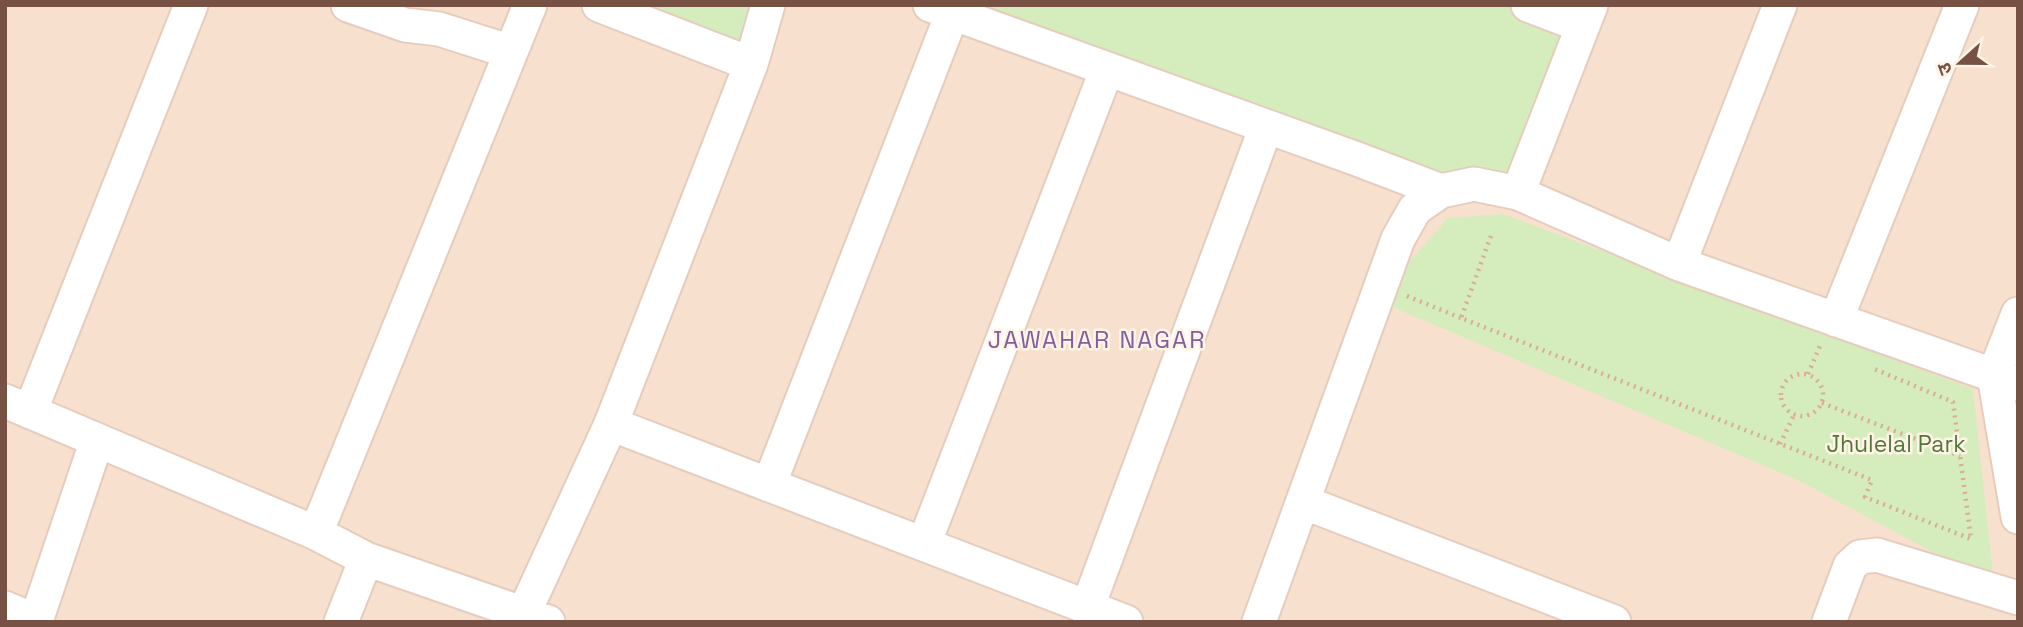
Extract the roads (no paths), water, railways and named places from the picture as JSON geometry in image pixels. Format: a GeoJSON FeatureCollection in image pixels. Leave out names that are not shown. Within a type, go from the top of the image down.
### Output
{"type":"FeatureCollection","features":[{"type":"Feature","properties":{"kind":"street"},"geometry":{"type":"LineString","coordinates":[[191,5],[18,406],[316,533],[366,559],[536,617],[751,64],[768,5]]}},
{"type":"Feature","properties":{"kind":"street"},"geometry":{"type":"LineString","coordinates":[[348,5],[405,25],[439,29],[511,52]]}},
{"type":"Feature","properties":{"kind":"street"},"geometry":{"type":"LineString","coordinates":[[316,533],[530,5]]}},
{"type":"Feature","properties":{"kind":"street"},"geometry":{"type":"LineString","coordinates":[[599,5],[751,64]]}},
{"type":"Feature","properties":{"kind":"street"},"geometry":{"type":"LineString","coordinates":[[1518,193],[1587,16],[1528,5]]}},
{"type":"Feature","properties":{"kind":"street"},"geometry":{"type":"LineString","coordinates":[[1679,264],[1780,5]]}},
{"type":"Feature","properties":{"kind":"street"},"geometry":{"type":"LineString","coordinates":[[1829,339],[1962,5]]}},
{"type":"Feature","properties":{"kind":"street"},"geometry":{"type":"LineString","coordinates":[[769,485],[941,10],[1441,191]]}},
{"type":"Feature","properties":{"kind":"street"},"geometry":{"type":"LineString","coordinates":[[924,544],[1107,69]]}},
{"type":"Feature","properties":{"kind":"street"},"geometry":{"type":"LineString","coordinates":[[1088,606],[1266,127]]}},
{"type":"Feature","properties":{"kind":"street"},"geometry":{"type":"LineString","coordinates":[[1259,622],[1398,239],[1415,209],[1441,191],[1474,184],[1518,193],[1679,264],[1829,339],[2006,380]]}},
{"type":"Feature","properties":{"kind":"street"},"geometry":{"type":"LineString","coordinates":[[2018,314],[2006,380],[2018,517]]}},
{"type":"Feature","properties":{"kind":"street"},"geometry":{"type":"LineString","coordinates":[[611,424],[1126,622]]}},
{"type":"Feature","properties":{"kind":"street"},"geometry":{"type":"LineString","coordinates":[[5,608],[37,621],[97,440]]}},
{"type":"Feature","properties":{"kind":"street"},"geometry":{"type":"LineString","coordinates":[[1303,502],[1614,622]]}},
{"type":"Feature","properties":{"kind":"street"},"geometry":{"type":"LineString","coordinates":[[1829,622],[1850,566],[1860,557],[1877,555],[2018,598]]}},
{"type":"Feature","properties":{"kind":"street"},"geometry":{"type":"LineString","coordinates":[[341,622],[366,559]]}},
{"type":"Feature","properties":{"kind":"district","name":"JAWAHAR NAGAR"},"geometry":{"type":"Point","coordinates":[1097,340]}},
{"type":"Feature","properties":{"kind":"park label","name":"Jhulelal Park"},"geometry":{"type":"Point","coordinates":[1896,444]}}]}
